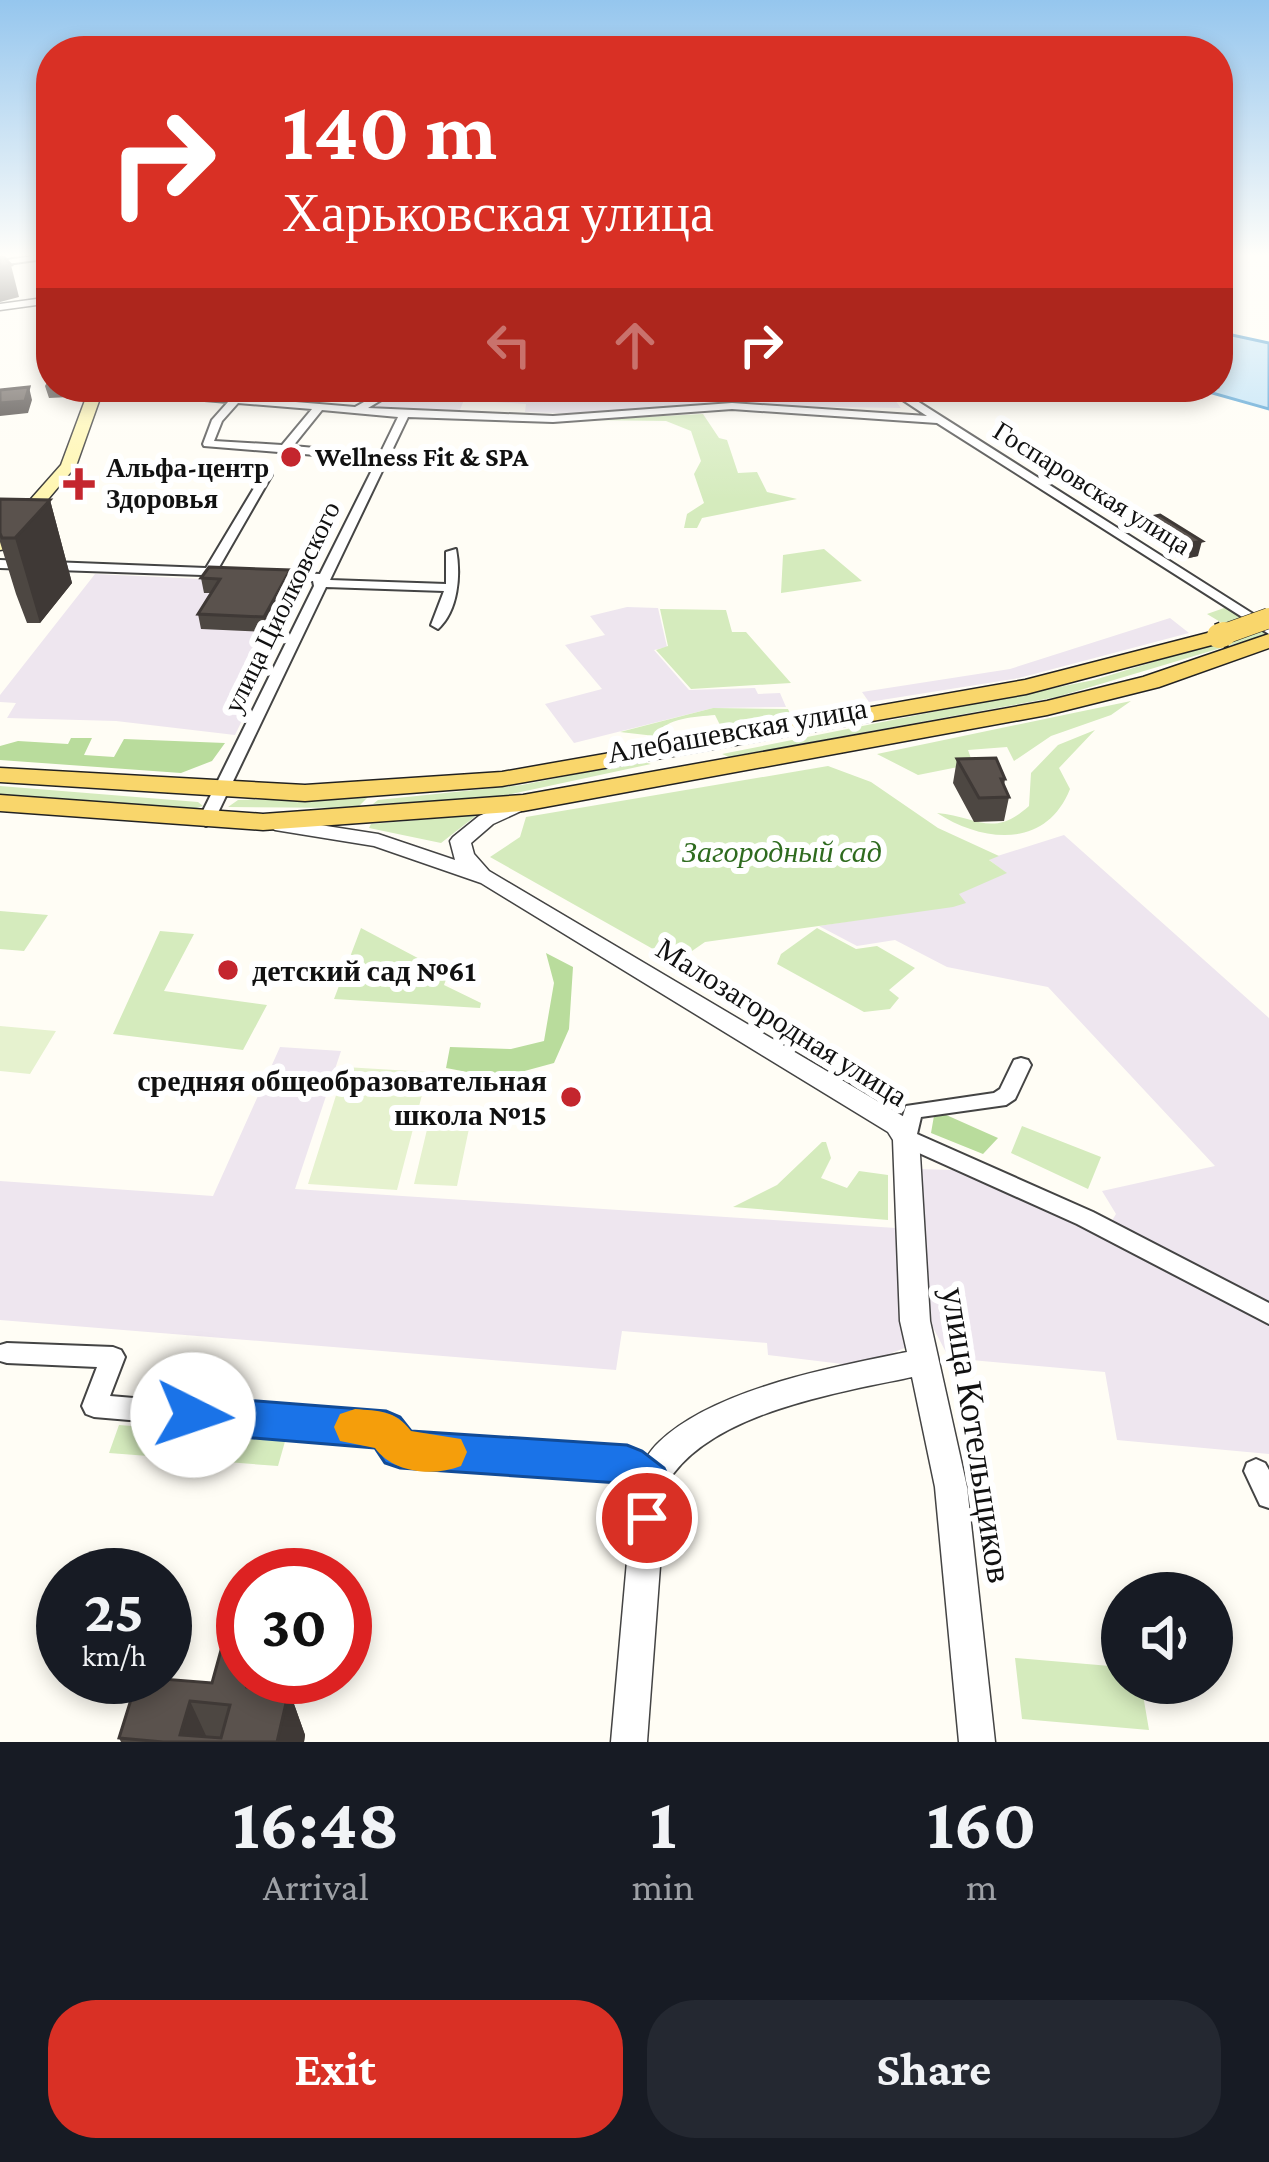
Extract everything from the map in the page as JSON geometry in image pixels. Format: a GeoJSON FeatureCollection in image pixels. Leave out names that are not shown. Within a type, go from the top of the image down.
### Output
{"type":"FeatureCollection","features":[{"type":"Feature","properties":{"kind":"main road"},"geometry":{"type":"LineString","coordinates":[[0,545],[68,466],[91,402]]}},
{"type":"Feature","properties":{"kind":"main road"},"geometry":{"type":"LineString","coordinates":[[15,502],[50,490]]}},
{"type":"Feature","properties":{"kind":"main road","name":"Алебашевская улица"},"geometry":{"type":"LineString","coordinates":[[0,775],[221,791],[339,793],[455,784],[1048,682],[1269,618]]}},
{"type":"Feature","properties":{"kind":"main road","name":"Алебашевская улица"},"geometry":{"type":"LineString","coordinates":[[363,820],[374,811],[421,813],[523,803],[1065,704],[1151,682],[1257,646]]}},
{"type":"Feature","properties":{"kind":"main road"},"geometry":{"type":"LineString","coordinates":[[770,757],[728,760],[716,754],[790,730]]}},
{"type":"Feature","properties":{"kind":"main road"},"geometry":{"type":"LineString","coordinates":[[590,789],[656,764],[650,759],[618,758]]}},
{"type":"Feature","properties":{"kind":"main road"},"geometry":{"type":"LineString","coordinates":[[0,803],[206,821],[363,820],[376,797],[436,791],[455,784]]}},
{"type":"Feature","properties":{"kind":"street"},"geometry":{"type":"LineString","coordinates":[[233,402],[217,420],[208,444],[381,457]]}},
{"type":"Feature","properties":{"kind":"street"},"geometry":{"type":"LineString","coordinates":[[259,402],[404,415],[553,419],[732,406],[940,420]]}},
{"type":"Feature","properties":{"kind":"street"},"geometry":{"type":"LineString","coordinates":[[355,410],[370,402]]}},
{"type":"Feature","properties":{"kind":"street","name":"Госпаровская улица"},"geometry":{"type":"LineString","coordinates":[[912,402],[1269,630]]}},
{"type":"Feature","properties":{"kind":"street"},"geometry":{"type":"LineString","coordinates":[[286,448],[319,407]]}},
{"type":"Feature","properties":{"kind":"street","name":"улица Циолковского"},"geometry":{"type":"LineString","coordinates":[[206,821],[319,581],[404,415]]}},
{"type":"Feature","properties":{"kind":"street"},"geometry":{"type":"LineString","coordinates":[[211,572],[267,475]]}},
{"type":"Feature","properties":{"kind":"street"},"geometry":{"type":"LineString","coordinates":[[438,625],[452,588],[452,552]]}},
{"type":"Feature","properties":{"kind":"street"},"geometry":{"type":"LineString","coordinates":[[0,564],[452,588]]}},
{"type":"Feature","properties":{"kind":"street"},"geometry":{"type":"LineString","coordinates":[[488,878],[464,857],[460,841],[486,820],[523,803]]}},
{"type":"Feature","properties":{"kind":"street","name":"Малозагородная улица"},"geometry":{"type":"LineString","coordinates":[[363,820],[488,878],[888,1116],[906,1138]]}},
{"type":"Feature","properties":{"kind":"street","name":"Малозагородная улица"},"geometry":{"type":"LineString","coordinates":[[906,1138],[913,1111],[999,1100],[1008,1094],[1021,1065]]}},
{"type":"Feature","properties":{"kind":"street"},"geometry":{"type":"LineString","coordinates":[[906,1138],[1034,1192],[1269,1314]]}},
{"type":"Feature","properties":{"kind":"street","name":"улица Котельщиков"},"geometry":{"type":"LineString","coordinates":[[906,1138],[916,1321],[951,1487],[976,1742]]}},
{"type":"Feature","properties":{"kind":"street"},"geometry":{"type":"LineString","coordinates":[[2,1353],[113,1357],[94,1406],[386,1430],[400,1449],[627,1464],[650,1482]]}},
{"type":"Feature","properties":{"kind":"street"},"geometry":{"type":"LineString","coordinates":[[629,1742],[650,1482],[670,1451],[700,1431],[812,1385],[926,1361]]}},
{"type":"Feature","properties":{"kind":"street"},"geometry":{"type":"LineString","coordinates":[[1256,1471],[1269,1496]]}},
{"type":"Feature","properties":{"kind":"shaded area"},"geometry":{"type":"Polygon","coordinates":[[[371,402],[463,402],[459,412],[360,408],[371,402]]]}},
{"type":"Feature","properties":{"kind":"shaded area"},"geometry":{"type":"Polygon","coordinates":[[[495,402],[896,402],[901,408],[719,405],[587,414],[525,412],[526,404],[495,402]]]}},
{"type":"Feature","properties":{"kind":"shaded area"},"geometry":{"type":"Polygon","coordinates":[[[95,574],[308,584],[235,735],[116,721],[7,718],[16,703],[0,702],[0,695],[95,574]]]}},
{"type":"Feature","properties":{"kind":"shaded area"},"geometry":{"type":"Polygon","coordinates":[[[627,607],[658,608],[667,647],[654,650],[689,690],[755,688],[758,694],[780,693],[786,707],[713,708],[574,743],[545,704],[602,689],[565,645],[605,635],[590,616],[627,607]]]}},
{"type":"Feature","properties":{"kind":"shaded area"},"geometry":{"type":"Polygon","coordinates":[[[1170,618],[1189,633],[1019,678],[869,702],[862,692],[1010,669],[1170,618]]]}},
{"type":"Feature","properties":{"kind":"shaded area"},"geometry":{"type":"Polygon","coordinates":[[[1064,835],[1269,1018],[1269,1454],[1117,1440],[1105,1372],[949,1358],[928,1318],[916,1169],[955,1170],[1102,1237],[1116,1214],[1102,1191],[1215,1166],[1048,987],[947,967],[895,940],[857,946],[819,926],[964,903],[958,894],[1005,872],[988,859],[1064,835]]]}},
{"type":"Feature","properties":{"kind":"shaded area"},"geometry":{"type":"Polygon","coordinates":[[[280,1047],[341,1051],[295,1189],[896,1228],[907,1347],[859,1366],[768,1355],[767,1343],[622,1331],[616,1370],[0,1320],[0,1181],[213,1196],[280,1047]]]}},
{"type":"Feature","properties":{"kind":"green space"},"geometry":{"type":"Polygon","coordinates":[[[703,414],[719,438],[727,440],[738,473],[757,472],[767,492],[797,499],[702,518],[697,528],[684,528],[687,514],[704,503],[694,474],[701,461],[691,431],[666,421],[584,420],[703,414]]]}},
{"type":"Feature","properties":{"kind":"green space"},"geometry":{"type":"Polygon","coordinates":[[[824,549],[862,581],[781,593],[783,555],[824,549]]]}},
{"type":"Feature","properties":{"kind":"green space"},"geometry":{"type":"Polygon","coordinates":[[[1227,607],[1261,629],[1269,626],[1269,649],[1251,639],[1057,697],[729,757],[722,754],[1094,680],[1242,635],[1207,614],[1227,607]]]}},
{"type":"Feature","properties":{"kind":"green space"},"geometry":{"type":"Polygon","coordinates":[[[660,609],[726,610],[732,632],[746,632],[791,683],[691,689],[656,650],[668,646],[660,609]]]}},
{"type":"Feature","properties":{"kind":"green space"},"geometry":{"type":"Polygon","coordinates":[[[1131,701],[1111,715],[1051,736],[1014,761],[1007,747],[968,750],[973,764],[918,775],[877,754],[1131,701]]]}},
{"type":"Feature","properties":{"kind":"green space"},"geometry":{"type":"Polygon","coordinates":[[[713,708],[788,709],[791,716],[721,727],[715,715],[699,716],[674,722],[655,736],[620,732],[713,708]]]}},
{"type":"Feature","properties":{"kind":"green space"},"geometry":{"type":"Polygon","coordinates":[[[1095,730],[1059,768],[1070,789],[1059,808],[1030,831],[993,834],[937,813],[994,824],[1016,816],[1029,806],[1031,773],[1058,745],[1095,730]]]}},
{"type":"Feature","properties":{"kind":"green space"},"geometry":{"type":"Polygon","coordinates":[[[71,738],[92,738],[84,755],[114,757],[124,739],[225,743],[212,761],[181,773],[0,760],[0,746],[18,741],[68,744],[71,738]]]}},
{"type":"Feature","properties":{"kind":"green space"},"geometry":{"type":"Polygon","coordinates":[[[641,761],[651,764],[488,799],[373,804],[522,785],[641,761]]]}},
{"type":"Feature","properties":{"kind":"green space","name":"Загородный сад"},"geometry":{"type":"Polygon","coordinates":[[[828,766],[871,782],[938,828],[999,856],[989,860],[1007,873],[959,894],[966,903],[953,907],[705,942],[676,962],[490,857],[520,837],[526,817],[828,766]]]}},
{"type":"Feature","properties":{"kind":"green space"},"geometry":{"type":"Polygon","coordinates":[[[0,786],[198,802],[203,806],[0,795],[0,786]]]}},
{"type":"Feature","properties":{"kind":"green space"},"geometry":{"type":"Polygon","coordinates":[[[368,797],[357,808],[228,807],[238,800],[368,797]]]}},
{"type":"Feature","properties":{"kind":"green space"},"geometry":{"type":"Polygon","coordinates":[[[477,815],[441,843],[369,828],[371,824],[477,815]]]}},
{"type":"Feature","properties":{"kind":"green space"},"geometry":{"type":"Polygon","coordinates":[[[0,911],[48,915],[24,951],[0,949],[0,911]]]}},
{"type":"Feature","properties":{"kind":"green space"},"geometry":{"type":"Polygon","coordinates":[[[361,928],[448,974],[444,985],[481,1003],[480,1008],[334,999],[361,928]]]}},
{"type":"Feature","properties":{"kind":"green space"},"geometry":{"type":"Polygon","coordinates":[[[817,928],[856,949],[877,946],[915,968],[889,990],[899,998],[890,1009],[864,1012],[777,964],[781,954],[817,928]]]}},
{"type":"Feature","properties":{"kind":"green space"},"geometry":{"type":"Polygon","coordinates":[[[160,931],[194,934],[164,991],[267,1005],[243,1050],[113,1034],[160,931]]]}},
{"type":"Feature","properties":{"kind":"green space"},"geometry":{"type":"Polygon","coordinates":[[[546,953],[573,967],[569,1029],[554,1063],[499,1078],[446,1068],[450,1047],[511,1049],[544,1041],[554,983],[546,953]]]}},
{"type":"Feature","properties":{"kind":"green space"},"geometry":{"type":"Polygon","coordinates":[[[0,1026],[56,1031],[30,1074],[0,1071],[0,1026]]]}},
{"type":"Feature","properties":{"kind":"green space"},"geometry":{"type":"Polygon","coordinates":[[[345,1067],[428,1072],[397,1190],[308,1184],[345,1067]]]}},
{"type":"Feature","properties":{"kind":"green space"},"geometry":{"type":"Polygon","coordinates":[[[935,1110],[998,1138],[983,1154],[931,1133],[935,1110]]]}},
{"type":"Feature","properties":{"kind":"green space"},"geometry":{"type":"Polygon","coordinates":[[[430,1117],[471,1119],[457,1186],[414,1184],[430,1117]]]}},
{"type":"Feature","properties":{"kind":"green space"},"geometry":{"type":"Polygon","coordinates":[[[1022,1126],[1101,1157],[1088,1189],[1011,1153],[1022,1126]]]}},
{"type":"Feature","properties":{"kind":"green space"},"geometry":{"type":"Polygon","coordinates":[[[822,1142],[831,1158],[821,1178],[847,1188],[859,1171],[888,1175],[888,1220],[733,1207],[777,1185],[822,1142]]]}},
{"type":"Feature","properties":{"kind":"green space"},"geometry":{"type":"Polygon","coordinates":[[[119,1425],[286,1438],[278,1466],[109,1453],[119,1425]]]}},
{"type":"Feature","properties":{"kind":"green space"},"geometry":{"type":"Polygon","coordinates":[[[1015,1658],[1101,1665],[1101,1704],[1145,1704],[1149,1730],[1022,1719],[1015,1658]]]}},
{"type":"Feature","properties":{"kind":"water"},"geometry":{"type":"Polygon","coordinates":[[[1233,337],[1269,343],[1269,409],[1233,399],[1233,337]]]}},
{"type":"Feature","properties":{"kind":"building"},"geometry":{"type":"Polygon","coordinates":[[[29,387],[25,401],[0,403],[0,390],[29,387]]]}},
{"type":"Feature","properties":{"kind":"building"},"geometry":{"type":"Polygon","coordinates":[[[0,499],[50,500],[15,538],[2,538],[0,499]]]}},
{"type":"Feature","properties":{"kind":"building"},"geometry":{"type":"Polygon","coordinates":[[[1160,515],[1202,541],[1184,545],[1141,519],[1160,515]]]}},
{"type":"Feature","properties":{"kind":"building"},"geometry":{"type":"Polygon","coordinates":[[[209,567],[290,570],[264,617],[198,614],[220,579],[201,578],[209,567]]]}},
{"type":"Feature","properties":{"kind":"building"},"geometry":{"type":"Polygon","coordinates":[[[996,758],[1009,797],[979,798],[957,759],[996,758]]]}},
{"type":"Feature","properties":{"kind":"building"},"geometry":{"type":"Polygon","coordinates":[[[216,1668],[216,1704],[192,1701],[192,1681],[212,1683],[216,1668]]]}},
{"type":"Feature","properties":{"kind":"building"},"geometry":{"type":"Polygon","coordinates":[[[130,1704],[189,1704],[180,1735],[221,1738],[230,1705],[220,1704],[286,1704],[277,1742],[119,1738],[130,1704]]]}},
{"type":"Feature","properties":{"kind":"slow traffic"},"geometry":{"type":"LineString","coordinates":[[355,1427],[386,1430],[400,1449],[447,1452]]}},
{"type":"Feature","properties":{"kind":"place","name":"Wellness Fit & SPA"},"geometry":{"type":"Point","coordinates":[291,457]}},
{"type":"Feature","properties":{"kind":"place","name":"Альфа-центр Здоровья"},"geometry":{"type":"Point","coordinates":[79,484]}},
{"type":"Feature","properties":{"kind":"place","name":"детский сад №61"},"geometry":{"type":"Point","coordinates":[228,970]}},
{"type":"Feature","properties":{"kind":"place","name":"средняя общеобразовательная школа №15"},"geometry":{"type":"Point","coordinates":[571,1097]}},
{"type":"Feature","properties":{"kind":"route"},"geometry":{"type":"LineString","coordinates":[[193,1415],[386,1430],[400,1449],[627,1464],[650,1482],[647,1518]]}}]}
